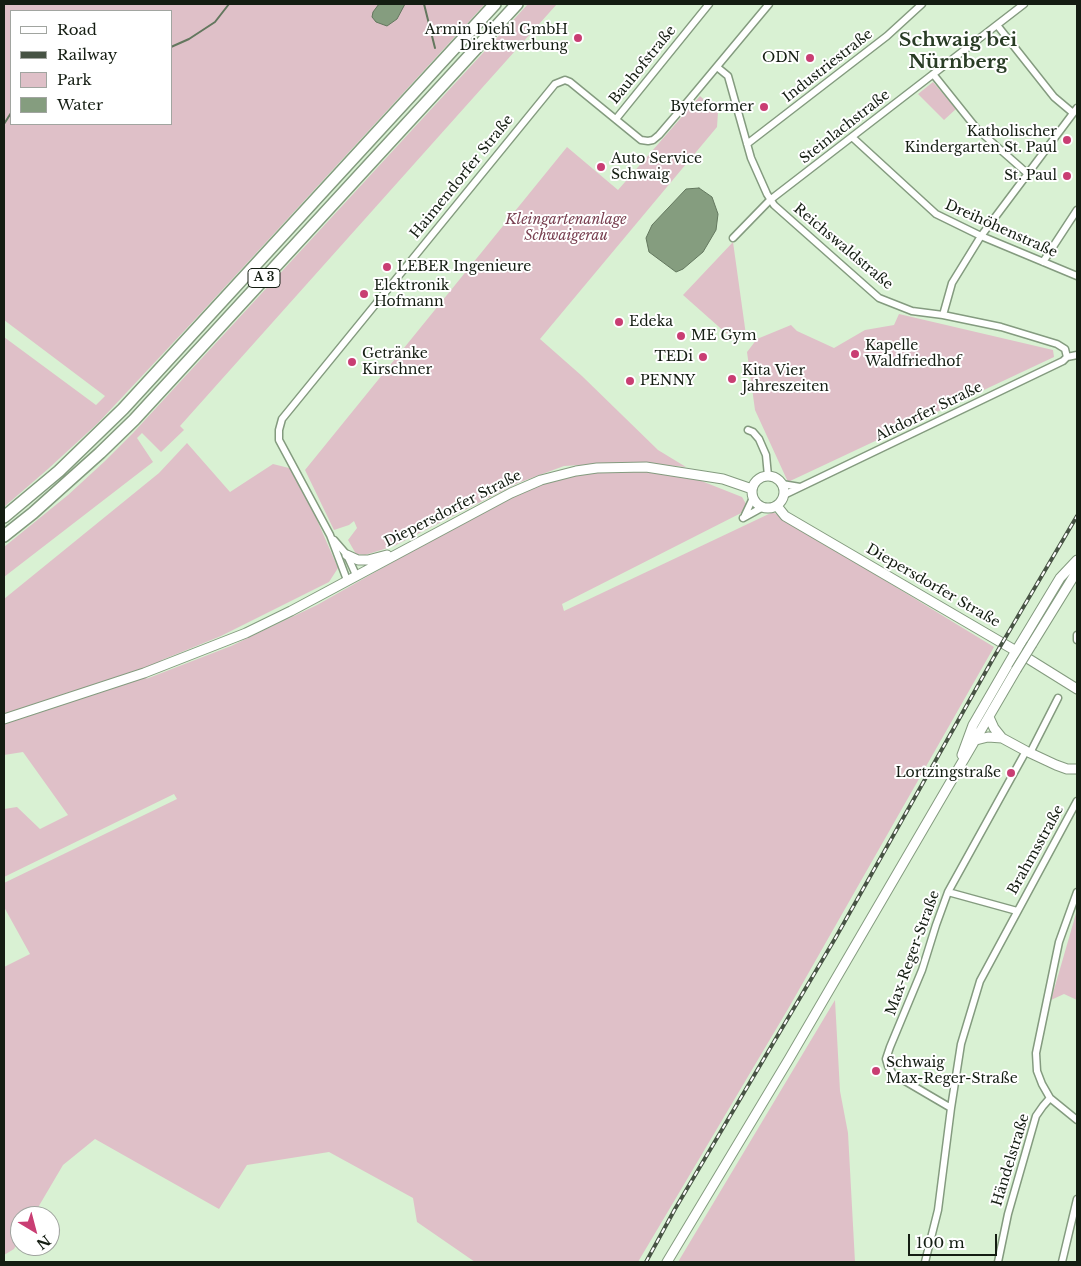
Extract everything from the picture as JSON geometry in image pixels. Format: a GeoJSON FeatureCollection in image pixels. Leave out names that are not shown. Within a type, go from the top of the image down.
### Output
{"type":"FeatureCollection","features":[{"type":"Feature","properties":{"kind":"highway","name":"A 3"},"geometry":{"type":"LineString","coordinates":[[4,517],[59,471],[124,408],[495,4]]}},
{"type":"Feature","properties":{"kind":"highway","name":"A 3"},"geometry":{"type":"LineString","coordinates":[[4,536],[40,507],[134,420],[517,4]]}},
{"type":"Feature","properties":{"kind":"street","name":"Bauhofstraße"},"geometry":{"type":"LineString","coordinates":[[616,119],[709,4]]}},
{"type":"Feature","properties":{"kind":"street","name":"Haimendorfer Straße"},"geometry":{"type":"LineString","coordinates":[[351,578],[279,440],[278,430],[282,419],[555,84],[565,80],[570,82],[641,140],[648,142],[653,140],[665,128],[769,4]]}},
{"type":"Feature","properties":{"kind":"street","name":"Industriestraße"},"geometry":{"type":"LineString","coordinates":[[747,144],[887,36],[922,4]]}},
{"type":"Feature","properties":{"kind":"street","name":"Steinlachstraße"},"geometry":{"type":"LineString","coordinates":[[733,238],[770,200],[1024,4]]}},
{"type":"Feature","properties":{"kind":"street"},"geometry":{"type":"LineString","coordinates":[[943,315],[952,283],[981,236],[1075,110],[1054,97],[997,25]]}},
{"type":"Feature","properties":{"kind":"street","name":"Reichswaldstraße"},"geometry":{"type":"LineString","coordinates":[[717,67],[728,76],[747,144],[770,200],[879,298],[912,311],[943,315],[1001,327],[1058,344],[1065,350],[1067,357]]}},
{"type":"Feature","properties":{"kind":"street"},"geometry":{"type":"LineString","coordinates":[[933,74],[977,129],[1028,174]]}},
{"type":"Feature","properties":{"kind":"street","name":"Dreihöhenstraße"},"geometry":{"type":"LineString","coordinates":[[852,137],[936,214],[981,236],[1077,276]]}},
{"type":"Feature","properties":{"kind":"street"},"geometry":{"type":"LineString","coordinates":[[1043,262],[1077,210]]}},
{"type":"Feature","properties":{"kind":"street"},"geometry":{"type":"LineString","coordinates":[[1067,357],[1077,355]]}},
{"type":"Feature","properties":{"kind":"street","name":"Altdorfer Straße"},"geometry":{"type":"LineString","coordinates":[[784,495],[1063,362],[1067,357]]}},
{"type":"Feature","properties":{"kind":"street"},"geometry":{"type":"LineString","coordinates":[[748,430],[753,432],[759,439],[766,455],[768,476]]}},
{"type":"Feature","properties":{"kind":"street","name":"Diepersdorfer Straße"},"geometry":{"type":"LineString","coordinates":[[4,719],[144,673],[215,646],[291,611],[511,493],[542,480],[576,471],[618,466],[646,467],[723,479],[753,493]]}},
{"type":"Feature","properties":{"kind":"street"},"geometry":{"type":"LineString","coordinates":[[782,484],[784,495],[777,506],[763,508],[743,518],[748,511],[758,480],[768,476],[774,477],[782,484],[801,487]]}},
{"type":"Feature","properties":{"kind":"street"},"geometry":{"type":"LineString","coordinates":[[753,493],[755,502],[763,508]]}},
{"type":"Feature","properties":{"kind":"street","name":"Diepersdorfer Straße"},"geometry":{"type":"LineString","coordinates":[[777,506],[785,516],[1016,651],[1077,689]]}},
{"type":"Feature","properties":{"kind":"street","name":"Haimendorfer Straße"},"geometry":{"type":"LineString","coordinates":[[330,535],[347,556],[351,578]]}},
{"type":"Feature","properties":{"kind":"street"},"geometry":{"type":"LineString","coordinates":[[347,556],[358,560],[368,560],[399,552]]}},
{"type":"Feature","properties":{"kind":"street"},"geometry":{"type":"LineString","coordinates":[[955,774],[973,725],[1060,578],[1077,560]]}},
{"type":"Feature","properties":{"kind":"street"},"geometry":{"type":"LineString","coordinates":[[667,1262],[789,1059],[1016,670],[1077,571]]}},
{"type":"Feature","properties":{"kind":"street"},"geometry":{"type":"LineString","coordinates":[[1028,752],[1058,698]]}},
{"type":"Feature","properties":{"kind":"street"},"geometry":{"type":"LineString","coordinates":[[989,717],[994,728],[1002,738],[1067,769],[1077,769]]}},
{"type":"Feature","properties":{"kind":"street"},"geometry":{"type":"LineString","coordinates":[[976,740],[988,737],[1002,738]]}},
{"type":"Feature","properties":{"kind":"street","name":"Max-Reger-Straße"},"geometry":{"type":"LineString","coordinates":[[951,1108],[893,1074],[886,1059],[922,970],[948,892],[1028,752]]}},
{"type":"Feature","properties":{"kind":"street","name":"Brahmsstraße"},"geometry":{"type":"LineString","coordinates":[[951,1108],[961,1044],[980,981],[1077,801]]}},
{"type":"Feature","properties":{"kind":"street","name":"Brahmsstraße"},"geometry":{"type":"LineString","coordinates":[[948,892],[1017,911]]}},
{"type":"Feature","properties":{"kind":"street"},"geometry":{"type":"LineString","coordinates":[[1077,892],[1059,942],[1036,1053],[1037,1071],[1050,1098],[1077,1120]]}},
{"type":"Feature","properties":{"kind":"street","name":"Händelstraße"},"geometry":{"type":"LineString","coordinates":[[998,1262],[1008,1214],[1036,1116],[1050,1098]]}},
{"type":"Feature","properties":{"kind":"street"},"geometry":{"type":"LineString","coordinates":[[925,1262],[938,1210],[951,1108]]}},
{"type":"Feature","properties":{"kind":"street"},"geometry":{"type":"LineString","coordinates":[[1062,1262],[1077,1199]]}},
{"type":"Feature","properties":{"kind":"green space"},"geometry":{"type":"Polygon","coordinates":[[[4,4],[485,4],[98,423],[4,507],[4,337],[96,405],[105,396],[4,320],[4,4]]]}},
{"type":"Feature","properties":{"kind":"green space"},"geometry":{"type":"Polygon","coordinates":[[[528,4],[557,4],[180,426],[184,430],[161,452],[142,433],[137,438],[153,462],[4,577],[4,547],[68,495],[133,433],[528,4]]]}},
{"type":"Feature","properties":{"kind":"green space"},"geometry":{"type":"Polygon","coordinates":[[[933,82],[956,109],[944,120],[918,94],[933,82]]]}},
{"type":"Feature","properties":{"kind":"green space","name":"Kleingartenanlage Schwaigerau"},"geometry":{"type":"Polygon","coordinates":[[[700,96],[718,112],[717,127],[540,339],[582,376],[658,450],[686,467],[632,462],[564,466],[518,483],[394,546],[365,555],[356,554],[348,540],[357,528],[354,521],[349,525],[334,530],[305,470],[567,147],[618,190],[700,96]]]}},
{"type":"Feature","properties":{"kind":"green space"},"geometry":{"type":"Polygon","coordinates":[[[733,242],[746,335],[736,342],[683,295],[733,242]]]}},
{"type":"Feature","properties":{"kind":"green space"},"geometry":{"type":"Polygon","coordinates":[[[899,314],[1053,350],[1054,357],[788,482],[755,410],[747,352],[757,339],[791,325],[797,331],[834,348],[865,330],[894,325],[899,314]]]}},
{"type":"Feature","properties":{"kind":"green space"},"geometry":{"type":"Polygon","coordinates":[[[187,443],[230,492],[273,464],[293,469],[338,568],[329,582],[221,636],[162,660],[146,679],[231,646],[317,605],[492,506],[535,487],[559,479],[617,469],[667,474],[699,480],[742,497],[749,509],[562,604],[564,611],[773,512],[994,647],[788,1009],[638,1262],[475,1262],[417,1222],[413,1198],[329,1152],[247,1165],[219,1209],[95,1139],[63,1165],[39,1206],[10,1206],[10,1251],[4,1255],[4,967],[30,954],[4,907],[4,883],[177,799],[174,794],[4,877],[4,809],[17,807],[40,829],[68,815],[23,752],[4,755],[4,599],[159,473],[187,443]]]}},
{"type":"Feature","properties":{"kind":"green space"},"geometry":{"type":"Polygon","coordinates":[[[1077,910],[1077,1000],[1064,994],[1051,1000],[1077,910]]]}},
{"type":"Feature","properties":{"kind":"green space"},"geometry":{"type":"Polygon","coordinates":[[[835,1000],[840,1091],[848,1133],[855,1262],[678,1262],[835,1000]]]}},
{"type":"Feature","properties":{"kind":"water"},"geometry":{"type":"Polygon","coordinates":[[[379,4],[405,4],[397,19],[387,26],[376,22],[372,17],[379,4]]]}},
{"type":"Feature","properties":{"kind":"water"},"geometry":{"type":"Polygon","coordinates":[[[699,188],[712,197],[718,214],[716,230],[703,252],[683,269],[676,272],[649,252],[646,238],[652,225],[686,189],[699,188]]]}},
{"type":"Feature","properties":{"kind":"waterway"},"geometry":{"type":"LineString","coordinates":[[172,47],[189,39],[215,22],[229,4]]}},
{"type":"Feature","properties":{"kind":"waterway"},"geometry":{"type":"LineString","coordinates":[[424,4],[435,48]]}},
{"type":"Feature","properties":{"kind":"waterway"},"geometry":{"type":"LineString","coordinates":[[4,124],[10,115]]}},
{"type":"Feature","properties":{"kind":"railway"},"geometry":{"type":"LineString","coordinates":[[646,1262],[675,1209],[836,937],[994,657],[1077,516]]}},
{"type":"Feature","properties":{"kind":"place","name":"Armin Diehl GmbH Direktwerbung"},"geometry":{"type":"Point","coordinates":[578,38]}},
{"type":"Feature","properties":{"kind":"place","name":"ODN"},"geometry":{"type":"Point","coordinates":[810,58]}},
{"type":"Feature","properties":{"kind":"place","name":"Byteformer"},"geometry":{"type":"Point","coordinates":[764,107]}},
{"type":"Feature","properties":{"kind":"place","name":"Katholischer Kindergarten St. Paul"},"geometry":{"type":"Point","coordinates":[1067,140]}},
{"type":"Feature","properties":{"kind":"place","name":"Auto Service Schwaig"},"geometry":{"type":"Point","coordinates":[601,167]}},
{"type":"Feature","properties":{"kind":"place","name":"St. Paul"},"geometry":{"type":"Point","coordinates":[1067,176]}},
{"type":"Feature","properties":{"kind":"place","name":"LEBER Ingenieure"},"geometry":{"type":"Point","coordinates":[387,267]}},
{"type":"Feature","properties":{"kind":"place","name":"Elektronik Hofmann"},"geometry":{"type":"Point","coordinates":[364,294]}},
{"type":"Feature","properties":{"kind":"place","name":"Edeka"},"geometry":{"type":"Point","coordinates":[619,322]}},
{"type":"Feature","properties":{"kind":"place","name":"ME Gym"},"geometry":{"type":"Point","coordinates":[681,336]}},
{"type":"Feature","properties":{"kind":"place","name":"Kapelle Waldfriedhof"},"geometry":{"type":"Point","coordinates":[855,354]}},
{"type":"Feature","properties":{"kind":"place","name":"TEDi"},"geometry":{"type":"Point","coordinates":[703,357]}},
{"type":"Feature","properties":{"kind":"place","name":"Getränke Kirschner"},"geometry":{"type":"Point","coordinates":[352,362]}},
{"type":"Feature","properties":{"kind":"place","name":"Kita Vier Jahreszeiten"},"geometry":{"type":"Point","coordinates":[732,379]}},
{"type":"Feature","properties":{"kind":"place","name":"PENNY"},"geometry":{"type":"Point","coordinates":[630,381]}},
{"type":"Feature","properties":{"kind":"place","name":"Lortzingstraße"},"geometry":{"type":"Point","coordinates":[1011,773]}},
{"type":"Feature","properties":{"kind":"place","name":"Schwaig Max-Reger-Straße"},"geometry":{"type":"Point","coordinates":[876,1071]}},
{"type":"Feature","properties":{"kind":"district","name":"Schwaig bei Nürnberg"},"geometry":{"type":"Point","coordinates":[958,52]}}]}
